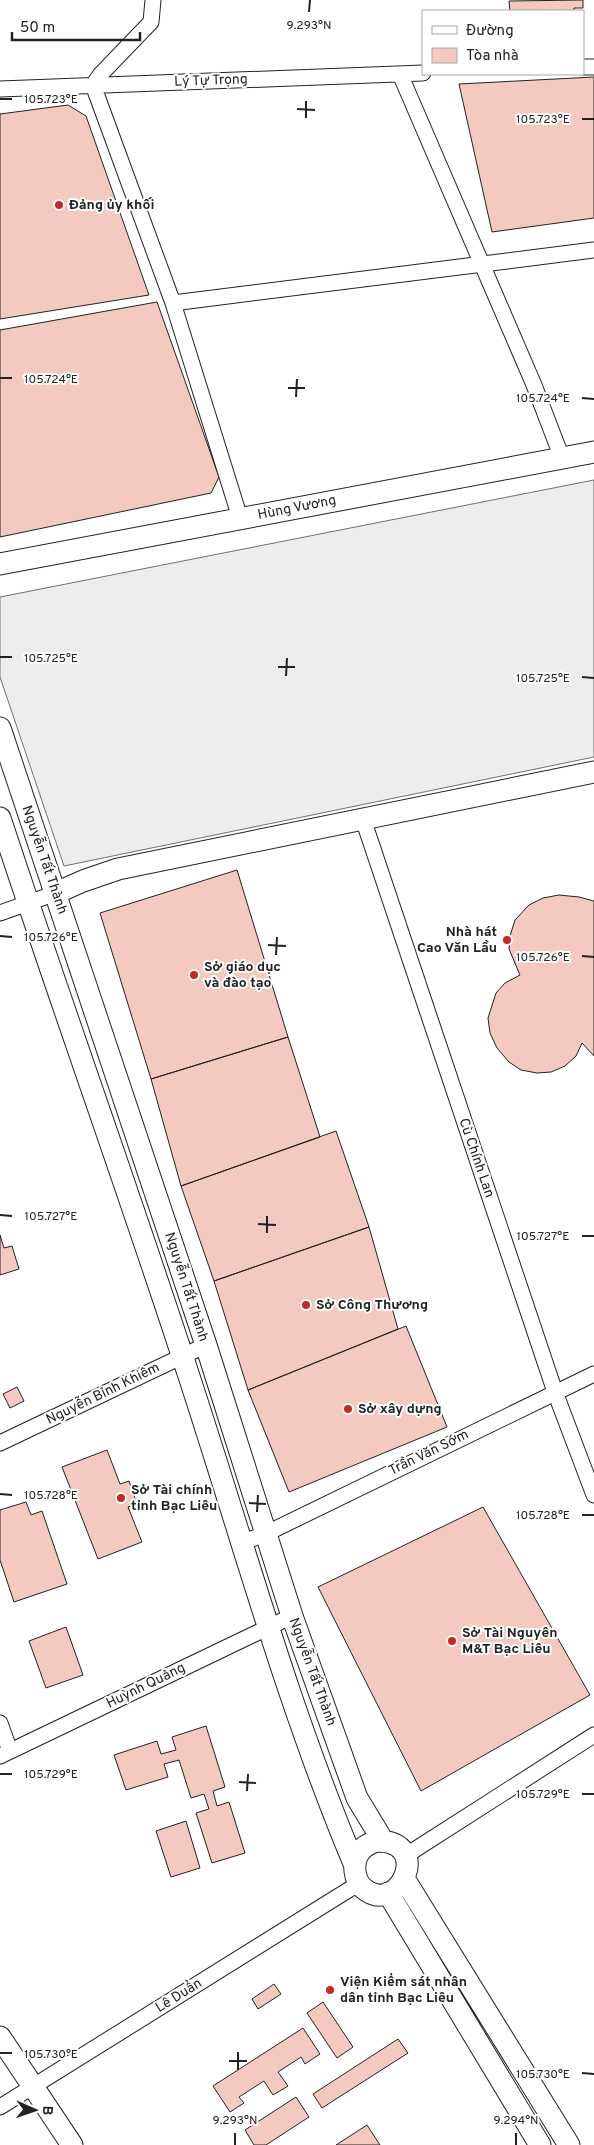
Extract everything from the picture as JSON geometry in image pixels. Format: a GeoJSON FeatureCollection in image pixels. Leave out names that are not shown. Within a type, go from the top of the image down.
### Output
{"type":"FeatureCollection","features":[{"type":"Feature","properties":{"kind":"street"},"geometry":{"type":"LineString","coordinates":[[153,0],[150,22],[100,75],[93,85],[173,303],[240,518]]}},
{"type":"Feature","properties":{"kind":"street","name":"Lý Tự Trọng"},"geometry":{"type":"LineString","coordinates":[[0,88],[422,73]]}},
{"type":"Feature","properties":{"kind":"street"},"geometry":{"type":"LineString","coordinates":[[400,74],[481,266],[534,385],[562,458]]}},
{"type":"Feature","properties":{"kind":"street"},"geometry":{"type":"LineString","coordinates":[[173,303],[481,266],[594,250]]}},
{"type":"Feature","properties":{"kind":"street","name":"Hùng Vương"},"geometry":{"type":"LineString","coordinates":[[0,564],[594,452]]}},
{"type":"Feature","properties":{"kind":"street","name":"Nguyễn Tất Thành"},"geometry":{"type":"LineString","coordinates":[[0,728],[206,1345],[292,1616],[357,1798],[383,1841],[397,1845],[406,1856]]}},
{"type":"Feature","properties":{"kind":"street"},"geometry":{"type":"LineString","coordinates":[[0,913],[118,869],[594,772]]}},
{"type":"Feature","properties":{"kind":"street","name":"Nguyễn Tất Thành"},"geometry":{"type":"LineString","coordinates":[[0,818],[183,1356],[268,1627],[330,1806],[357,1875]]}},
{"type":"Feature","properties":{"kind":"street","name":"Cù Chính Lan"},"geometry":{"type":"LineString","coordinates":[[363,819],[555,1392],[594,1495]]}},
{"type":"Feature","properties":{"kind":"street"},"geometry":{"type":"LineString","coordinates":[[102,1120],[128,1110]]}},
{"type":"Feature","properties":{"kind":"street","name":"Nguyễn Bỉnh Khiêm"},"geometry":{"type":"LineString","coordinates":[[0,1443],[206,1345]]}},
{"type":"Feature","properties":{"kind":"street","name":"Trần Văn Sớm"},"geometry":{"type":"LineString","coordinates":[[241,1542],[265,1534],[594,1374]]}},
{"type":"Feature","properties":{"kind":"street","name":"Huỳnh Quảng"},"geometry":{"type":"LineString","coordinates":[[5,1753],[292,1616]]}},
{"type":"Feature","properties":{"kind":"street"},"geometry":{"type":"LineString","coordinates":[[0,1723],[5,1753]]}},
{"type":"Feature","properties":{"kind":"street"},"geometry":{"type":"LineString","coordinates":[[383,1841],[375,1841],[359,1852],[357,1875],[367,1891],[377,1895],[398,1889],[405,1880],[407,1869],[406,1856],[594,1735]]}},
{"type":"Feature","properties":{"kind":"street","name":"Lê Duẩn"},"geometry":{"type":"LineString","coordinates":[[0,2107],[32,2088],[357,1875]]}},
{"type":"Feature","properties":{"kind":"street"},"geometry":{"type":"LineString","coordinates":[[405,1880],[569,2145]]}},
{"type":"Feature","properties":{"kind":"street"},"geometry":{"type":"LineString","coordinates":[[388,1893],[540,2145]]}},
{"type":"Feature","properties":{"kind":"street"},"geometry":{"type":"LineString","coordinates":[[0,2038],[72,2145]]}},
{"type":"Feature","properties":{"kind":"shaded area"},"geometry":{"type":"Polygon","coordinates":[[[594,480],[594,757],[64,866],[0,677],[0,597],[594,480]]]}},
{"type":"Feature","properties":{"kind":"building"},"geometry":{"type":"Polygon","coordinates":[[[583,0],[583,8],[574,8],[574,10],[510,10],[509,1],[583,0]]]}},
{"type":"Feature","properties":{"kind":"building"},"geometry":{"type":"Polygon","coordinates":[[[594,77],[594,218],[492,232],[459,84],[594,77]]]}},
{"type":"Feature","properties":{"kind":"building","name":"Đảng ủy khối"},"geometry":{"type":"Polygon","coordinates":[[[68,105],[86,116],[149,295],[0,319],[0,114],[68,105]]]}},
{"type":"Feature","properties":{"kind":"building"},"geometry":{"type":"Polygon","coordinates":[[[157,302],[219,477],[211,493],[0,537],[0,330],[157,302]]]}},
{"type":"Feature","properties":{"kind":"building","name":"Sở giáo dục và đào tạo"},"geometry":{"type":"Polygon","coordinates":[[[237,870],[288,1037],[151,1079],[100,913],[237,870]]]}},
{"type":"Feature","properties":{"kind":"building","name":"Nhà hát Cao Văn Lầu"},"geometry":{"type":"Polygon","coordinates":[[[559,895],[594,901],[594,1056],[582,1043],[576,1056],[565,1066],[551,1072],[537,1073],[521,1070],[509,1062],[497,1048],[490,1033],[488,1018],[496,993],[505,983],[520,975],[509,949],[510,936],[515,920],[529,905],[543,898],[559,895]]]}},
{"type":"Feature","properties":{"kind":"building"},"geometry":{"type":"Polygon","coordinates":[[[288,1037],[320,1137],[181,1186],[151,1079],[288,1037]]]}},
{"type":"Feature","properties":{"kind":"building"},"geometry":{"type":"Polygon","coordinates":[[[336,1131],[369,1227],[214,1281],[181,1186],[336,1131]]]}},
{"type":"Feature","properties":{"kind":"building","name":"Sở Công Thương"},"geometry":{"type":"Polygon","coordinates":[[[369,1227],[398,1329],[248,1390],[214,1281],[369,1227]]]}},
{"type":"Feature","properties":{"kind":"building"},"geometry":{"type":"Polygon","coordinates":[[[0,1235],[4,1248],[12,1246],[19,1269],[0,1275],[0,1235]]]}},
{"type":"Feature","properties":{"kind":"building","name":"Sở xây dựng"},"geometry":{"type":"Polygon","coordinates":[[[406,1326],[447,1427],[289,1492],[248,1390],[406,1326]]]}},
{"type":"Feature","properties":{"kind":"building"},"geometry":{"type":"Polygon","coordinates":[[[17,1387],[24,1401],[10,1408],[3,1394],[17,1387]]]}},
{"type":"Feature","properties":{"kind":"building"},"geometry":{"type":"Polygon","coordinates":[[[107,1450],[120,1484],[129,1481],[137,1504],[128,1507],[142,1542],[98,1559],[62,1467],[107,1450]]]}},
{"type":"Feature","properties":{"kind":"building"},"geometry":{"type":"Polygon","coordinates":[[[26,1502],[31,1515],[42,1511],[67,1584],[14,1602],[0,1560],[0,1510],[26,1502]]]}},
{"type":"Feature","properties":{"kind":"building","name":"Sở Tài Nguyên M&T Bạc Liêu"},"geometry":{"type":"Polygon","coordinates":[[[483,1507],[590,1695],[421,1791],[318,1587],[483,1507]]]}},
{"type":"Feature","properties":{"kind":"building"},"geometry":{"type":"Polygon","coordinates":[[[66,1627],[83,1675],[46,1688],[29,1641],[66,1627]]]}},
{"type":"Feature","properties":{"kind":"building"},"geometry":{"type":"Polygon","coordinates":[[[206,1726],[225,1787],[213,1791],[217,1806],[229,1802],[245,1853],[212,1863],[196,1813],[209,1809],[204,1794],[191,1798],[179,1760],[164,1764],[168,1777],[126,1790],[114,1755],[157,1741],[161,1754],[176,1750],[172,1737],[206,1726]]]}},
{"type":"Feature","properties":{"kind":"building"},"geometry":{"type":"Polygon","coordinates":[[[186,1821],[200,1868],[171,1877],[156,1831],[186,1821]]]}},
{"type":"Feature","properties":{"kind":"building"},"geometry":{"type":"Polygon","coordinates":[[[274,1984],[281,1994],[258,2009],[252,1999],[274,1984]]]}},
{"type":"Feature","properties":{"kind":"building"},"geometry":{"type":"Polygon","coordinates":[[[323,2002],[353,2047],[337,2058],[307,2013],[323,2002]]]}},
{"type":"Feature","properties":{"kind":"building"},"geometry":{"type":"Polygon","coordinates":[[[303,2028],[320,2054],[305,2064],[301,2057],[278,2072],[288,2086],[273,2095],[264,2081],[239,2097],[244,2103],[230,2112],[213,2086],[303,2028]]]}},
{"type":"Feature","properties":{"kind":"building"},"geometry":{"type":"Polygon","coordinates":[[[398,2039],[408,2053],[322,2108],[313,2094],[398,2039]]]}},
{"type":"Feature","properties":{"kind":"building"},"geometry":{"type":"Polygon","coordinates":[[[296,2097],[309,2117],[266,2145],[254,2145],[245,2130],[296,2097]]]}},
{"type":"Feature","properties":{"kind":"building"},"geometry":{"type":"Polygon","coordinates":[[[367,2125],[380,2145],[336,2145],[367,2125]]]}},
{"type":"Feature","properties":{"kind":"place","name":"Đảng ủy khối"},"geometry":{"type":"Point","coordinates":[59,205]}},
{"type":"Feature","properties":{"kind":"place","name":"Nhà hát Cao Văn Lầu"},"geometry":{"type":"Point","coordinates":[507,940]}},
{"type":"Feature","properties":{"kind":"place","name":"Sở giáo dục và đào tạo"},"geometry":{"type":"Point","coordinates":[194,975]}},
{"type":"Feature","properties":{"kind":"place","name":"Sở Công Thương"},"geometry":{"type":"Point","coordinates":[306,1305]}},
{"type":"Feature","properties":{"kind":"place","name":"Sở xây dựng"},"geometry":{"type":"Point","coordinates":[348,1409]}},
{"type":"Feature","properties":{"kind":"place","name":"Sở Tài chính tỉnh Bạc Liêu"},"geometry":{"type":"Point","coordinates":[121,1498]}},
{"type":"Feature","properties":{"kind":"place","name":"Sở Tài Nguyên M&T Bạc Liêu"},"geometry":{"type":"Point","coordinates":[452,1641]}},
{"type":"Feature","properties":{"kind":"place","name":"Viện Kiểm sát nhân dân tỉnh Bạc Liêu"},"geometry":{"type":"Point","coordinates":[330,1990]}}]}
